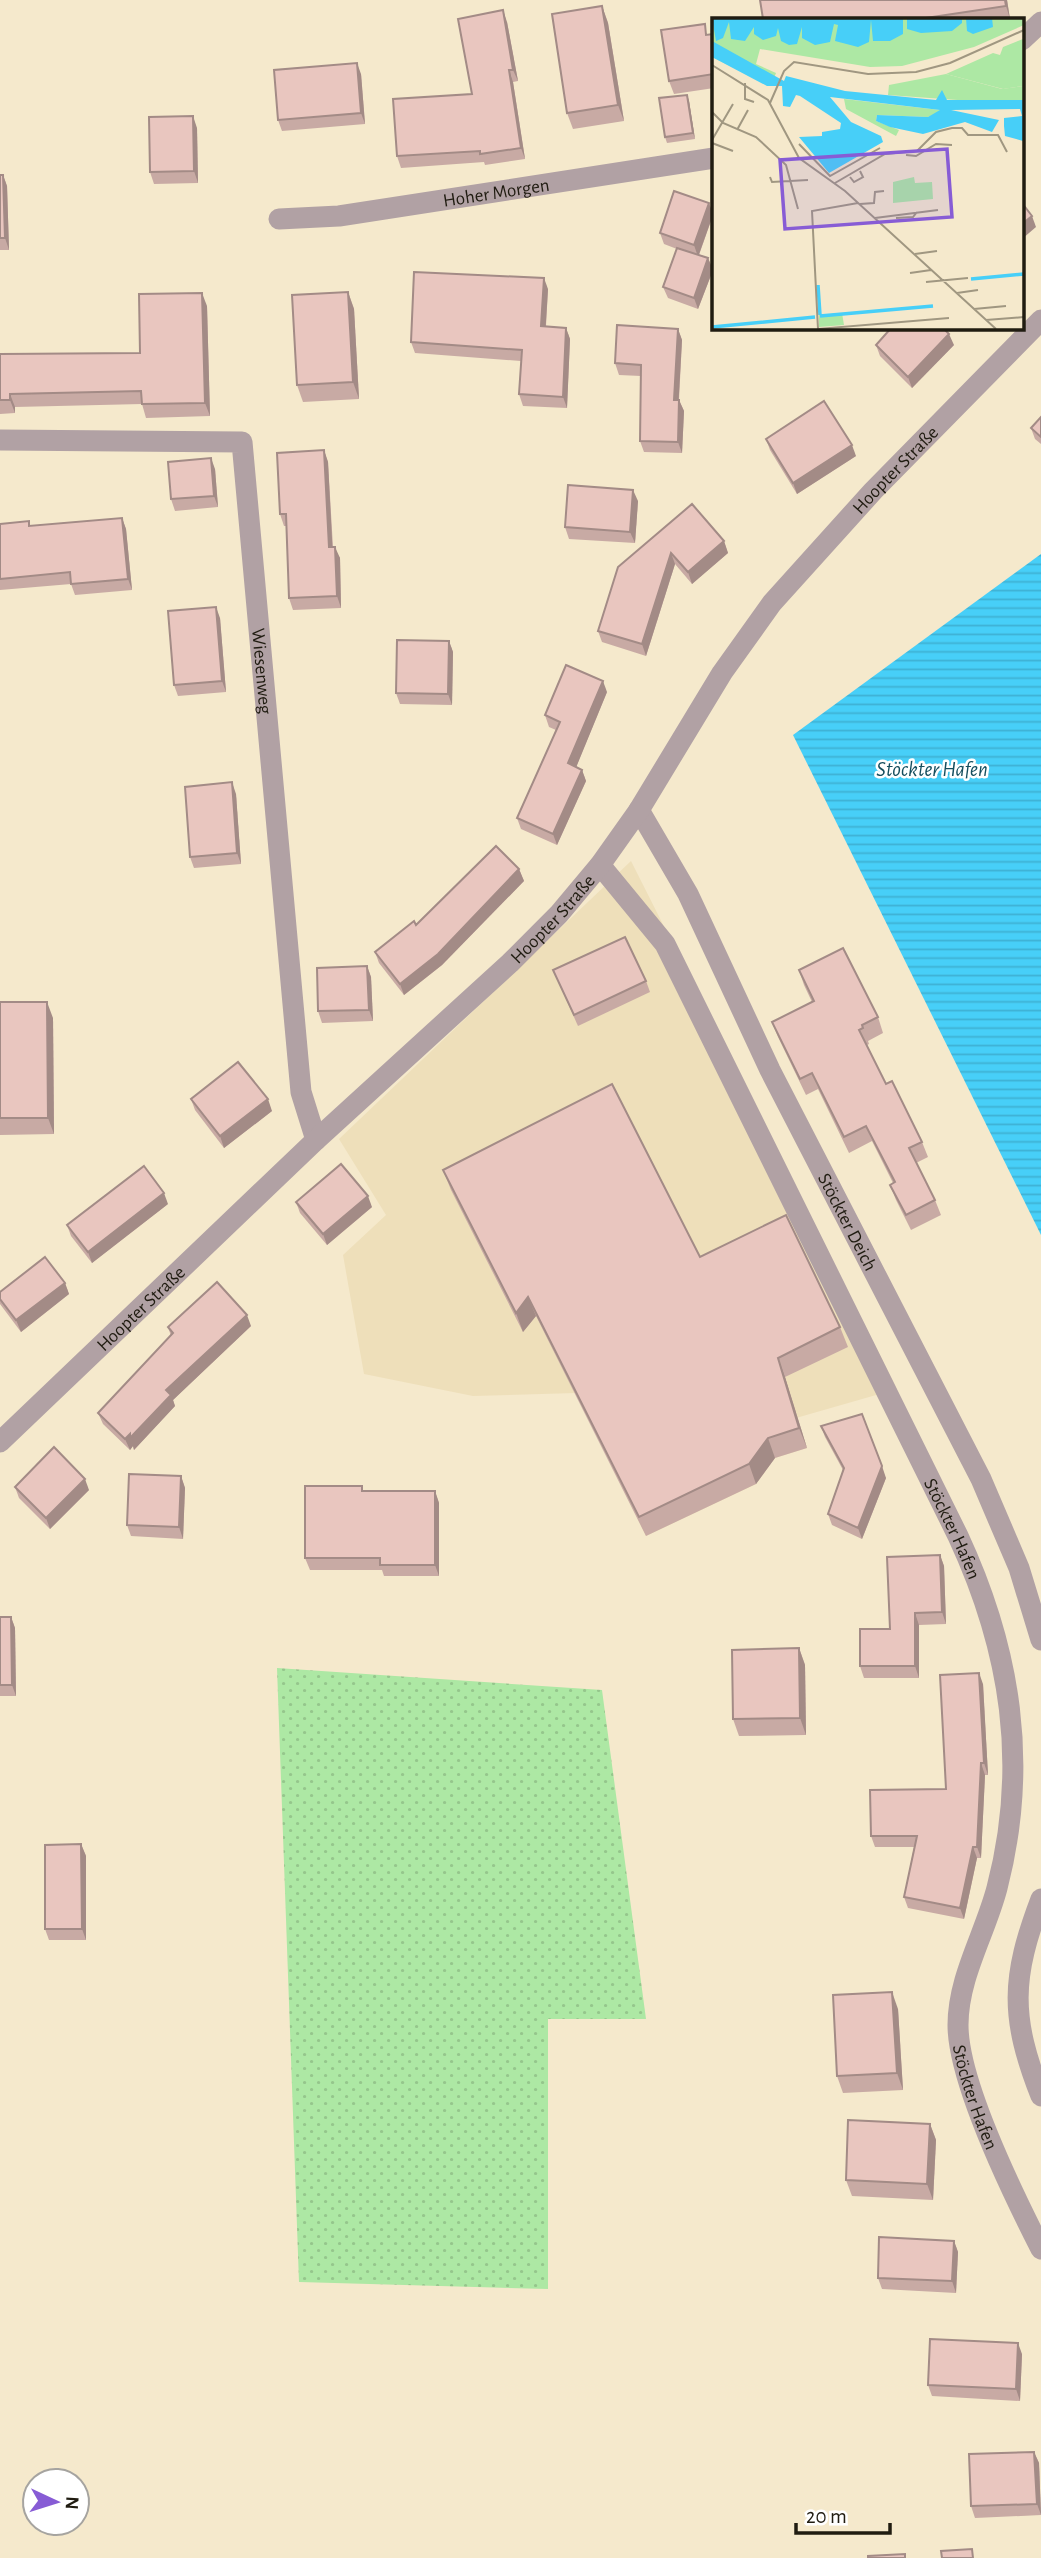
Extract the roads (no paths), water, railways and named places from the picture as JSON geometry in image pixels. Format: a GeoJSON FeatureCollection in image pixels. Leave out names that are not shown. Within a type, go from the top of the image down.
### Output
{"type":"FeatureCollection","features":[{"type":"Feature","properties":{"kind":"street"},"geometry":{"type":"LineString","coordinates":[[1024,38],[1041,22]]}},
{"type":"Feature","properties":{"kind":"street","name":"Hoher Morgen"},"geometry":{"type":"LineString","coordinates":[[279,219],[339,216],[712,158]]}},
{"type":"Feature","properties":{"kind":"street","name":"Hoopter Straße"},"geometry":{"type":"LineString","coordinates":[[0,1442],[316,1140],[510,963],[559,914],[600,865],[639,810],[722,673],[772,603],[873,491],[1036,325]]}},
{"type":"Feature","properties":{"kind":"street","name":"Wiesenweg"},"geometry":{"type":"LineString","coordinates":[[0,440],[242,442],[301,1093],[316,1140]]}},
{"type":"Feature","properties":{"kind":"street","name":"Stöckter Deich"},"geometry":{"type":"LineString","coordinates":[[639,810],[688,894],[770,1070],[981,1479],[1019,1568],[1041,1640]]}},
{"type":"Feature","properties":{"kind":"street","name":"Stöckter Hafen"},"geometry":{"type":"LineString","coordinates":[[600,865],[665,944],[958,1536],[980,1584],[994,1625],[1010,1703],[1014,1793],[1000,1878],[963,1987],[958,2027],[967,2072],[986,2131],[1041,2249]]}},
{"type":"Feature","properties":{"kind":"street"},"geometry":{"type":"LineString","coordinates":[[1041,1899],[1021,1958],[1016,1999],[1026,2052],[1041,2096]]}},
{"type":"Feature","properties":{"kind":"water","name":"Stöckter Hafen"},"geometry":{"type":"Polygon","coordinates":[[[1041,554],[1041,1235],[793,735],[1041,554]]]}}]}
